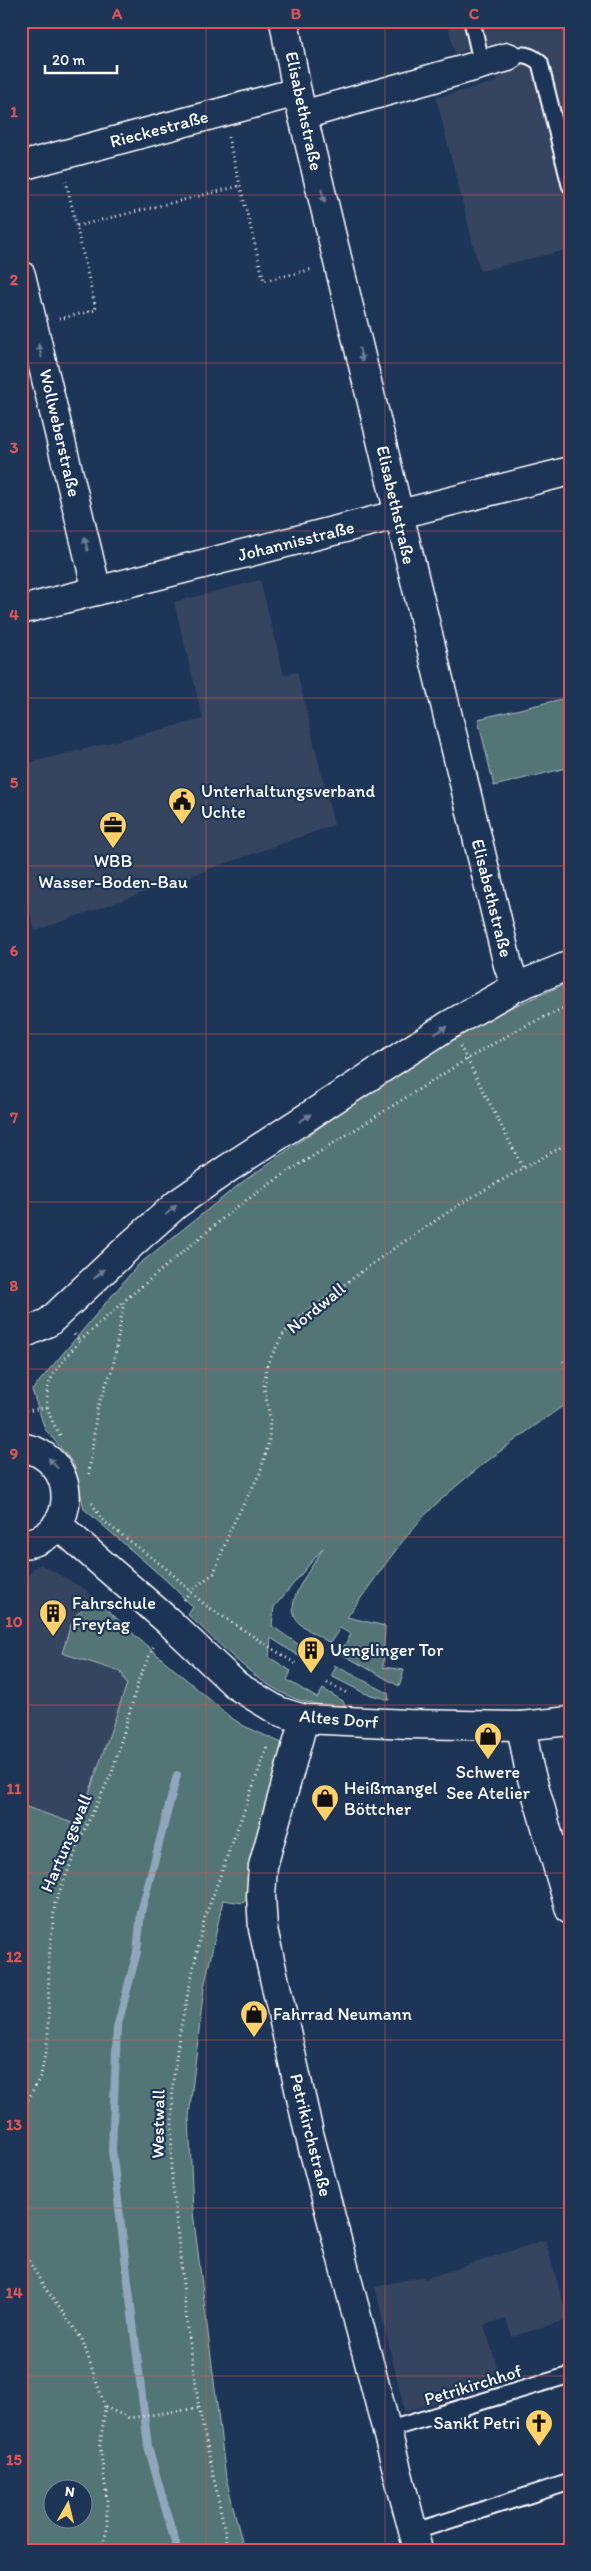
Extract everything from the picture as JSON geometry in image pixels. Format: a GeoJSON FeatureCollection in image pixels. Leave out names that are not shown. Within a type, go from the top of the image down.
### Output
{"type":"FeatureCollection","features":[{"type":"Feature","properties":{"kind":"street","name":"Elisabethstraße"},"geometry":{"type":"LineString","coordinates":[[284,21],[300,103],[399,516],[506,955],[516,987]]}},
{"type":"Feature","properties":{"kind":"street","name":"Rieckestraße"},"geometry":{"type":"LineString","coordinates":[[21,166],[222,112],[300,103],[482,65],[508,57]]}},
{"type":"Feature","properties":{"kind":"street","name":"Wollweberstraße"},"geometry":{"type":"LineString","coordinates":[[21,275],[98,591]]}},
{"type":"Feature","properties":{"kind":"street","name":"Johannisstraße"},"geometry":{"type":"LineString","coordinates":[[21,610],[399,516],[570,471]]}},
{"type":"Feature","properties":{"kind":"street"},"geometry":{"type":"LineString","coordinates":[[21,1335],[41,1327],[58,1315],[134,1242],[177,1204],[235,1164],[449,1025],[516,987],[570,965]]}},
{"type":"Feature","properties":{"kind":"street"},"geometry":{"type":"LineString","coordinates":[[21,1447],[33,1449],[47,1456],[57,1467],[64,1481],[66,1496],[64,1511],[57,1524],[37,1540],[21,1544]]}},
{"type":"Feature","properties":{"kind":"street","name":"Altes Dorf"},"geometry":{"type":"LineString","coordinates":[[57,1524],[237,1686],[278,1711],[304,1719],[521,1726],[570,1722]]}},
{"type":"Feature","properties":{"kind":"street","name":"Petrikirchstraße"},"geometry":{"type":"LineString","coordinates":[[304,1719],[263,1866],[261,1896],[263,1929],[310,2133],[415,2541]]}},
{"type":"Feature","properties":{"kind":"street"},"geometry":{"type":"LineString","coordinates":[[521,1726],[529,1768],[570,1910]]}},
{"type":"Feature","properties":{"kind":"lane"},"geometry":{"type":"LineString","coordinates":[[472,21],[482,65]]}},
{"type":"Feature","properties":{"kind":"lane"},"geometry":{"type":"LineString","coordinates":[[508,57],[518,54],[531,55],[540,63],[570,185]]}},
{"type":"Feature","properties":{"kind":"lane","name":"Petrikirchhof"},"geometry":{"type":"LineString","coordinates":[[386,2430],[570,2375]]}},
{"type":"Feature","properties":{"kind":"lane"},"geometry":{"type":"LineString","coordinates":[[415,2541],[570,2482]]}},
{"type":"Feature","properties":{"kind":"path"},"geometry":{"type":"LineString","coordinates":[[222,112],[264,281],[339,262]]}},
{"type":"Feature","properties":{"kind":"path"},"geometry":{"type":"LineString","coordinates":[[34,325],[96,310],[59,155]]}},
{"type":"Feature","properties":{"kind":"path"},"geometry":{"type":"LineString","coordinates":[[77,226],[240,186]]}},
{"type":"Feature","properties":{"kind":"path"},"geometry":{"type":"LineString","coordinates":[[62,1438],[49,1418],[46,1396],[50,1382],[58,1366],[80,1341],[124,1300],[238,1206],[467,1059],[519,1029],[570,1005]]}},
{"type":"Feature","properties":{"kind":"path"},"geometry":{"type":"LineString","coordinates":[[449,1025],[523,1168]]}},
{"type":"Feature","properties":{"kind":"path","name":"Nordwall"},"geometry":{"type":"LineString","coordinates":[[168,1622],[190,1591],[214,1572],[232,1526],[260,1473],[269,1441],[270,1418],[264,1387],[268,1365],[282,1336],[296,1320],[387,1254],[465,1201],[570,1142]]}},
{"type":"Feature","properties":{"kind":"path"},"geometry":{"type":"LineString","coordinates":[[85,1469],[89,1476],[97,1408],[113,1367],[124,1300]]}},
{"type":"Feature","properties":{"kind":"path"},"geometry":{"type":"LineString","coordinates":[[58,1315],[80,1341]]}},
{"type":"Feature","properties":{"kind":"path"},"geometry":{"type":"LineString","coordinates":[[21,1412],[48,1407]]}},
{"type":"Feature","properties":{"kind":"path"},"geometry":{"type":"LineString","coordinates":[[91,1494],[92,1504],[102,1520],[168,1570],[205,1605],[296,1664]]}},
{"type":"Feature","properties":{"kind":"path","name":"Hartungswall"},"geometry":{"type":"LineString","coordinates":[[21,2113],[41,2075],[48,2038],[49,1958],[55,1903],[85,1828],[112,1773],[139,1679],[168,1622]]}},
{"type":"Feature","properties":{"kind":"path","name":"Westwall"},"geometry":{"type":"LineString","coordinates":[[229,2550],[199,2408],[186,2314],[171,2169],[173,2082],[179,2035],[204,1920],[274,1730],[278,1711]]}},
{"type":"Feature","properties":{"kind":"path"},"geometry":{"type":"LineString","coordinates":[[21,2248],[45,2288],[82,2339],[105,2407],[100,2447],[107,2499],[107,2529],[102,2550]]}},
{"type":"Feature","properties":{"kind":"path"},"geometry":{"type":"LineString","coordinates":[[105,2407],[129,2418],[199,2408]]}},
{"type":"Feature","properties":{"kind":"shaded area"},"geometry":{"type":"Polygon","coordinates":[[[447,21],[570,21],[570,249],[480,271],[436,98],[498,81],[489,44],[455,54],[447,21]]]}},
{"type":"Feature","properties":{"kind":"shaded area"},"geometry":{"type":"Polygon","coordinates":[[[260,580],[284,675],[297,672],[334,825],[35,931],[21,876],[21,765],[203,719],[174,602],[260,580]]]}},
{"type":"Feature","properties":{"kind":"shaded area"},"geometry":{"type":"Polygon","coordinates":[[[40,1564],[85,1589],[99,1602],[86,1604],[79,1609],[62,1653],[121,1672],[127,1683],[78,1825],[21,1805],[21,1588],[33,1569],[40,1564]]]}},
{"type":"Feature","properties":{"kind":"shaded area"},"geometry":{"type":"Polygon","coordinates":[[[545,2240],[568,2319],[512,2337],[506,2319],[484,2325],[502,2383],[405,2412],[375,2287],[423,2276],[424,2279],[545,2240]]]}},
{"type":"Feature","properties":{"kind":"green space"},"geometry":{"type":"Polygon","coordinates":[[[570,697],[570,767],[494,786],[478,719],[570,697]]]}},
{"type":"Feature","properties":{"kind":"green space"},"geometry":{"type":"Polygon","coordinates":[[[570,982],[570,1355],[562,1362],[570,1359],[570,1401],[483,1464],[434,1506],[399,1545],[347,1617],[385,1626],[383,1667],[404,1670],[399,1686],[340,1653],[351,1634],[340,1628],[330,1643],[300,1624],[294,1616],[293,1606],[300,1585],[323,1548],[274,1607],[272,1626],[305,1649],[300,1657],[271,1638],[269,1657],[291,1671],[287,1680],[317,1698],[323,1689],[343,1701],[345,1706],[314,1704],[296,1699],[266,1683],[239,1662],[188,1615],[193,1607],[168,1582],[84,1509],[74,1464],[45,1429],[32,1390],[138,1265],[241,1183],[455,1032],[570,982]]]}},
{"type":"Feature","properties":{"kind":"green space"},"geometry":{"type":"Polygon","coordinates":[[[99,1602],[230,1717],[244,1726],[284,1744],[250,1896],[243,1903],[223,1900],[204,1988],[189,2116],[193,2212],[226,2478],[244,2550],[21,2550],[21,1805],[78,1825],[127,1684],[121,1672],[62,1653],[73,1620],[82,1609],[99,1602]]]}},
{"type":"Feature","properties":{"kind":"green space"},"geometry":{"type":"Polygon","coordinates":[[[334,1665],[388,1693],[389,1700],[364,1693],[331,1676],[336,1667],[334,1665]]]}},
{"type":"Feature","properties":{"kind":"waterway"},"geometry":{"type":"LineString","coordinates":[[177,1775],[141,1912],[137,1952],[117,2028],[112,2150],[148,2446],[177,2550]]}},
{"type":"Feature","properties":{"kind":"place","name":"Unterhaltungsverband Uchte"},"geometry":{"type":"Point","coordinates":[182,825]}},
{"type":"Feature","properties":{"kind":"place","name":"WBB Wasser-Boden-Bau"},"geometry":{"type":"Point","coordinates":[113,849]}},
{"type":"Feature","properties":{"kind":"place","name":"Fahrschule Freytag"},"geometry":{"type":"Point","coordinates":[53,1637]}},
{"type":"Feature","properties":{"kind":"place","name":"Uenglinger Tor"},"geometry":{"type":"Point","coordinates":[311,1674]}},
{"type":"Feature","properties":{"kind":"place","name":"Schwere See Atelier"},"geometry":{"type":"Point","coordinates":[488,1760]}},
{"type":"Feature","properties":{"kind":"place","name":"Heißmangel Böttcher"},"geometry":{"type":"Point","coordinates":[325,1822]}},
{"type":"Feature","properties":{"kind":"place","name":"Fahrrad Neumann"},"geometry":{"type":"Point","coordinates":[254,2038]}},
{"type":"Feature","properties":{"kind":"place","name":"Sankt Petri"},"geometry":{"type":"Point","coordinates":[539,2447]}}]}
